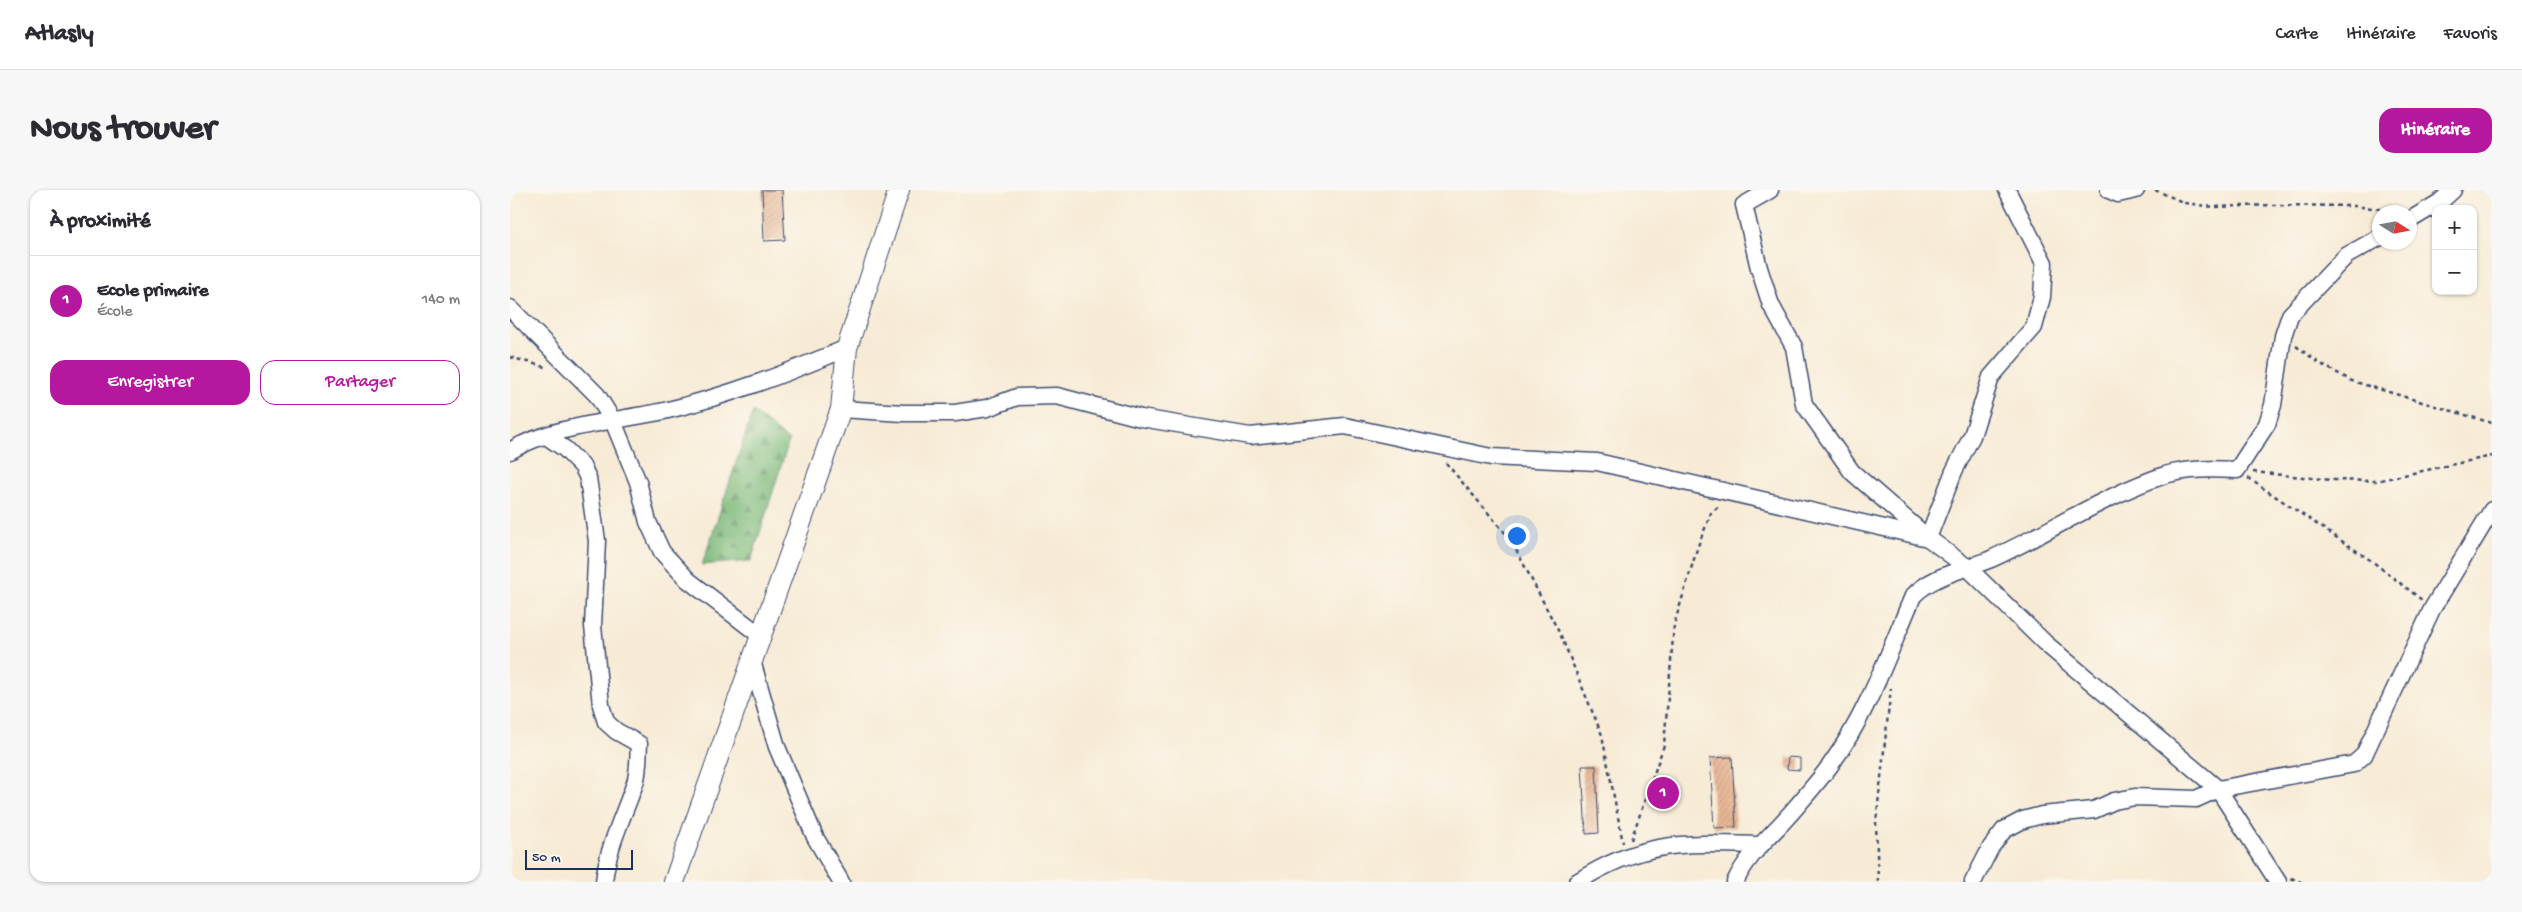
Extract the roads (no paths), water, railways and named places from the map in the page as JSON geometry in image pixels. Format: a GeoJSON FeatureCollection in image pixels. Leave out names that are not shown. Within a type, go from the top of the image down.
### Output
{"type":"FeatureCollection","features":[{"type":"Feature","properties":{"kind":"street"},"geometry":{"type":"LineString","coordinates":[[674,882],[841,409],[847,348],[899,190]]}},
{"type":"Feature","properties":{"kind":"street"},"geometry":{"type":"LineString","coordinates":[[1770,190],[1744,205],[1759,268],[1771,305],[1794,347],[1804,404],[1852,472],[1928,538],[1968,568],[2045,643],[2218,790],[2278,882]]}},
{"type":"Feature","properties":{"kind":"street"},"geometry":{"type":"LineString","coordinates":[[1928,538],[1954,471],[1972,436],[1991,377],[2034,327],[2042,297],[2044,263],[2008,190]]}},
{"type":"Feature","properties":{"kind":"street"},"geometry":{"type":"LineString","coordinates":[[2109,190],[2118,194],[2136,190]]}},
{"type":"Feature","properties":{"kind":"street"},"geometry":{"type":"LineString","coordinates":[[2417,216],[2440,202],[2453,190]]}},
{"type":"Feature","properties":{"kind":"street"},"geometry":{"type":"LineString","coordinates":[[1736,882],[1743,865],[1759,844],[1790,815],[1829,766],[1869,702],[1914,596],[1923,585],[1992,558],[2102,500],[2167,475],[2200,469],[2237,470],[2267,424],[2273,405],[2283,336],[2290,315],[2346,256],[2372,241]]}},
{"type":"Feature","properties":{"kind":"street"},"geometry":{"type":"LineString","coordinates":[[510,308],[597,395],[613,420],[638,482],[648,522],[662,552],[688,580],[761,636]]}},
{"type":"Feature","properties":{"kind":"street"},"geometry":{"type":"LineString","coordinates":[[510,451],[546,436],[721,396],[777,377],[847,348]]}},
{"type":"Feature","properties":{"kind":"street"},"geometry":{"type":"LineString","coordinates":[[841,409],[903,413],[955,413],[986,408],[1018,397],[1057,396],[1141,418],[1250,436],[1345,426],[1491,457],[1598,462],[1733,495],[1928,538]]}},
{"type":"Feature","properties":{"kind":"street"},"geometry":{"type":"LineString","coordinates":[[546,436],[565,449],[582,466],[588,478],[597,534],[593,626],[600,705],[606,722],[616,731],[639,744],[635,782],[626,801],[605,868],[604,882]]}},
{"type":"Feature","properties":{"kind":"street"},"geometry":{"type":"LineString","coordinates":[[1973,882],[1991,847],[2004,830],[2014,823],[2042,815],[2094,810],[2114,801],[2134,797],[2196,799],[2218,790],[2354,764],[2364,756],[2432,609],[2492,510]]}},
{"type":"Feature","properties":{"kind":"street"},"geometry":{"type":"LineString","coordinates":[[752,661],[777,747],[815,837],[841,882]]}},
{"type":"Feature","properties":{"kind":"street"},"geometry":{"type":"LineString","coordinates":[[1577,882],[1625,856],[1654,848],[1682,844],[1759,844]]}},
{"type":"Feature","properties":{"kind":"place","name":"Ecole primaire"},"geometry":{"type":"Point","coordinates":[1663,793]}}]}
